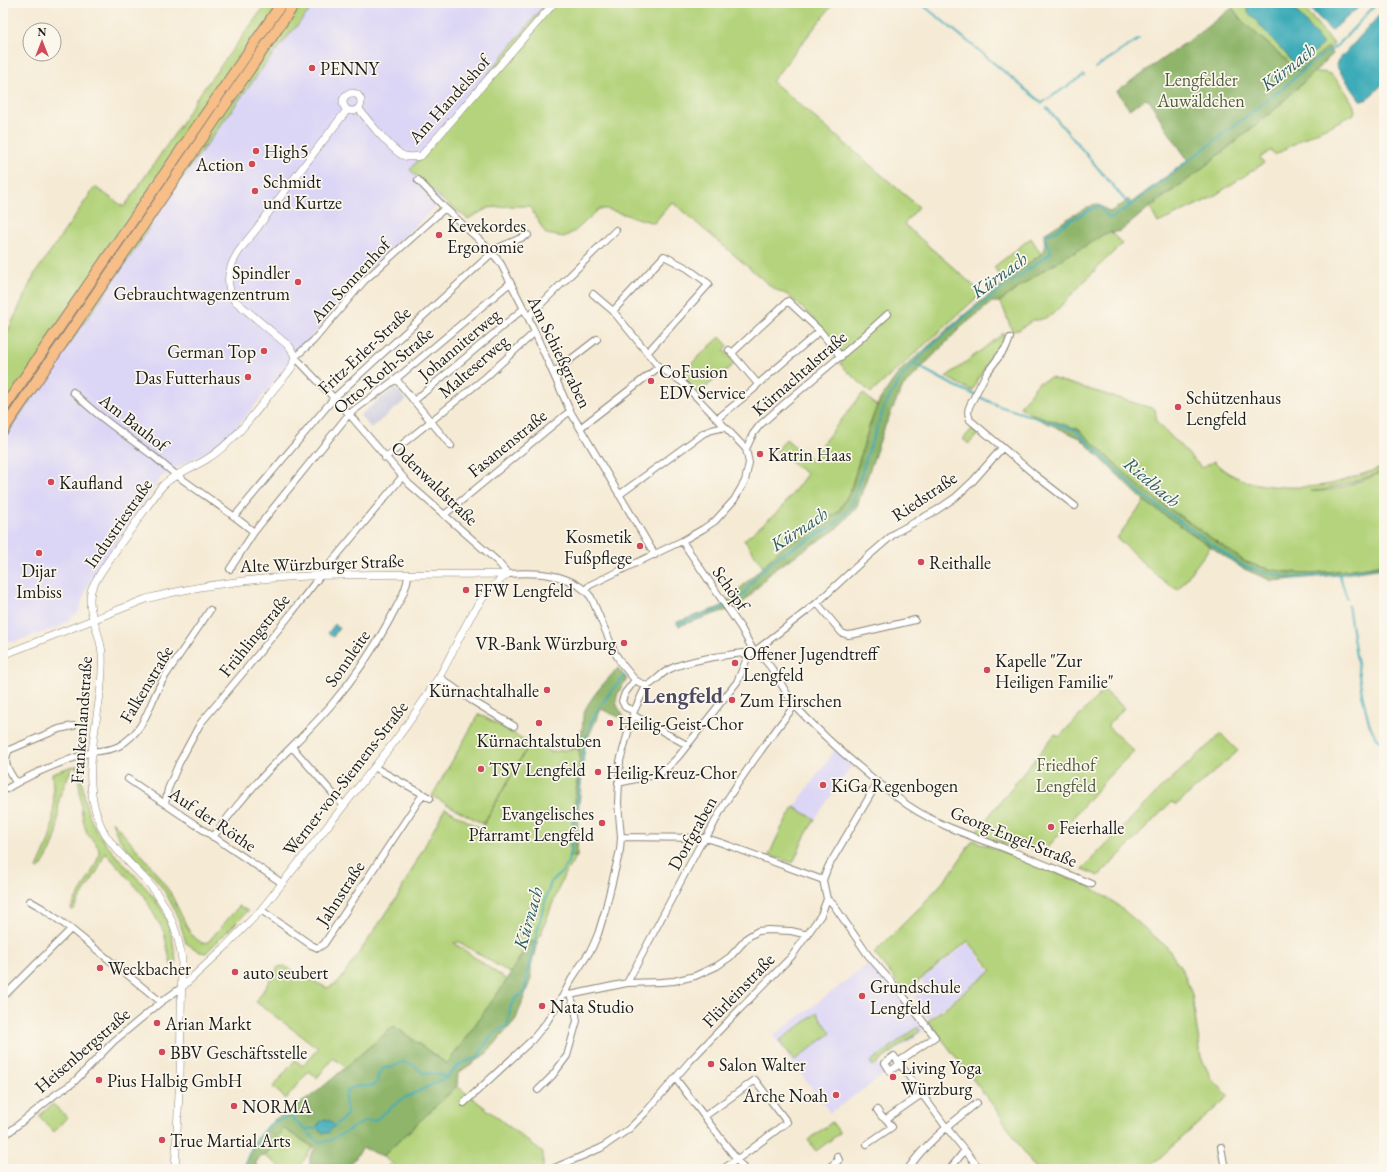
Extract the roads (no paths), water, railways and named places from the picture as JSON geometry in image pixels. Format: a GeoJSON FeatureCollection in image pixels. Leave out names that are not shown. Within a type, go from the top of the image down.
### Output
{"type":"FeatureCollection","features":[{"type":"Feature","properties":{"kind":"highway"},"geometry":{"type":"LineString","coordinates":[[3,409],[282,3]]}},
{"type":"Feature","properties":{"kind":"highway"},"geometry":{"type":"LineString","coordinates":[[3,430],[294,3]]}},
{"type":"Feature","properties":{"kind":"street","name":"Am Handelshof"},"geometry":{"type":"LineString","coordinates":[[359,109],[374,127],[402,155],[411,157],[421,156],[554,3]]}},
{"type":"Feature","properties":{"kind":"street"},"geometry":{"type":"LineString","coordinates":[[355,93],[359,96],[361,105],[359,109],[355,111],[347,110],[343,107],[342,102],[346,94],[355,93]]}},
{"type":"Feature","properties":{"kind":"street"},"geometry":{"type":"LineString","coordinates":[[295,357],[290,347],[284,341],[234,300],[229,289],[230,269],[237,255],[272,207],[347,110]]}},
{"type":"Feature","properties":{"kind":"street","name":"Am Schießgraben"},"geometry":{"type":"LineString","coordinates":[[418,180],[445,208],[492,251],[501,264],[535,332],[570,411],[655,555]]}},
{"type":"Feature","properties":{"kind":"street","name":"Am Sonnenhof"},"geometry":{"type":"LineString","coordinates":[[295,357],[313,342],[364,281],[445,208]]}},
{"type":"Feature","properties":{"kind":"street"},"geometry":{"type":"LineString","coordinates":[[528,318],[616,230]]}},
{"type":"Feature","properties":{"kind":"street","name":"Fritz-Erler-Straße"},"geometry":{"type":"LineString","coordinates":[[235,516],[334,398],[492,251],[509,242],[528,235]]}},
{"type":"Feature","properties":{"kind":"street"},"geometry":{"type":"LineString","coordinates":[[614,311],[664,256],[687,268],[710,284],[647,353]]}},
{"type":"Feature","properties":{"kind":"street","name":"Otto-Roth-Straße"},"geometry":{"type":"LineString","coordinates":[[230,570],[254,532],[349,414],[396,379],[510,283]]}},
{"type":"Feature","properties":{"kind":"street"},"geometry":{"type":"LineString","coordinates":[[585,590],[590,585],[655,555],[704,529],[714,522],[734,500],[745,482],[749,463],[746,449],[682,382],[659,367],[614,311],[593,294]]}},
{"type":"Feature","properties":{"kind":"street"},"geometry":{"type":"LineString","coordinates":[[758,384],[730,352],[788,300],[820,331],[840,357]]}},
{"type":"Feature","properties":{"kind":"street","name":"Johanniterweg"},"geometry":{"type":"LineString","coordinates":[[414,401],[523,309]]}},
{"type":"Feature","properties":{"kind":"street","name":"Kürnachtalstraße"},"geometry":{"type":"LineString","coordinates":[[746,449],[753,434],[760,425],[888,314]]}},
{"type":"Feature","properties":{"kind":"street"},"geometry":{"type":"LineString","coordinates":[[717,419],[754,389],[820,331]]}},
{"type":"Feature","properties":{"kind":"street","name":"Malteserweg"},"geometry":{"type":"LineString","coordinates":[[385,458],[486,377],[535,332]]}},
{"type":"Feature","properties":{"kind":"street"},"geometry":{"type":"LineString","coordinates":[[1010,338],[1004,350],[986,374],[975,395],[968,410],[970,420],[1002,448],[1075,506]]}},
{"type":"Feature","properties":{"kind":"street"},"geometry":{"type":"LineString","coordinates":[[553,373],[597,339]]}},
{"type":"Feature","properties":{"kind":"street","name":"Odenwaldstraße"},"geometry":{"type":"LineString","coordinates":[[295,357],[349,414],[402,477],[497,561],[508,574]]}},
{"type":"Feature","properties":{"kind":"street","name":"Industriestraße"},"geometry":{"type":"LineString","coordinates":[[94,620],[90,609],[90,599],[95,582],[163,484],[208,459],[229,442],[292,367],[295,357]]}},
{"type":"Feature","properties":{"kind":"street"},"geometry":{"type":"LineString","coordinates":[[580,428],[659,367]]}},
{"type":"Feature","properties":{"kind":"street","name":"Malteserweg"},"geometry":{"type":"LineString","coordinates":[[396,379],[452,446]]}},
{"type":"Feature","properties":{"kind":"street","name":"Am Bauhof"},"geometry":{"type":"LineString","coordinates":[[73,392],[124,436],[153,456],[177,476],[235,516],[254,532]]}},
{"type":"Feature","properties":{"kind":"street","name":"Fasanenstraße"},"geometry":{"type":"LineString","coordinates":[[444,515],[570,411]]}},
{"type":"Feature","properties":{"kind":"street"},"geometry":{"type":"LineString","coordinates":[[619,495],[704,433],[725,427]]}},
{"type":"Feature","properties":{"kind":"street","name":"Riedstraße"},"geometry":{"type":"LineString","coordinates":[[754,652],[817,603],[895,533],[937,510],[956,497],[973,481],[1002,448]]}},
{"type":"Feature","properties":{"kind":"street","name":"Frühlingstraße"},"geometry":{"type":"LineString","coordinates":[[165,804],[168,789],[179,763],[200,724],[402,477]]}},
{"type":"Feature","properties":{"kind":"street","name":"Schöpf"},"geometry":{"type":"LineString","coordinates":[[682,541],[741,628],[754,652]]}},
{"type":"Feature","properties":{"kind":"street"},"geometry":{"type":"LineString","coordinates":[[508,574],[522,573],[551,575],[564,579],[585,590],[591,597],[615,653],[635,680],[646,686],[652,684],[658,677],[668,670],[681,665],[711,658],[754,652]]}},
{"type":"Feature","properties":{"kind":"street"},"geometry":{"type":"LineString","coordinates":[[485,574],[494,586]]}},
{"type":"Feature","properties":{"kind":"street","name":"Alte Würzburger Straße"},"geometry":{"type":"LineString","coordinates":[[3,655],[146,599],[229,582],[265,578],[320,576],[508,574]]}},
{"type":"Feature","properties":{"kind":"street","name":"Werner-von-Siemens-Straße"},"geometry":{"type":"LineString","coordinates":[[181,988],[220,952],[261,910],[374,767],[414,715],[439,677],[465,627],[481,602],[494,586],[508,574]]}},
{"type":"Feature","properties":{"kind":"street","name":"Sonnleite"},"geometry":{"type":"LineString","coordinates":[[213,837],[245,796],[333,704],[362,665],[382,633],[401,598],[408,582],[408,575]]}},
{"type":"Feature","properties":{"kind":"street"},"geometry":{"type":"LineString","coordinates":[[817,603],[842,633],[848,635],[915,620]]}},
{"type":"Feature","properties":{"kind":"street","name":"Falkenstraße"},"geometry":{"type":"LineString","coordinates":[[3,790],[38,772],[92,752],[118,747],[129,739],[138,729],[148,713],[164,678],[210,610]]}},
{"type":"Feature","properties":{"kind":"street","name":"Frankenlandstraße"},"geometry":{"type":"LineString","coordinates":[[94,620],[102,654],[101,690],[92,752],[90,781],[94,808],[106,834],[123,858],[149,884],[170,914],[180,943],[182,960],[181,988]]}},
{"type":"Feature","properties":{"kind":"street"},"geometry":{"type":"LineString","coordinates":[[618,784],[659,774],[667,768],[678,757],[734,686],[742,672],[748,656],[754,652]]}},
{"type":"Feature","properties":{"kind":"street","name":"Georg-Engel-Straße"},"geometry":{"type":"LineString","coordinates":[[754,652],[759,655],[776,676],[795,705],[844,753],[898,799],[922,814],[1092,884]]}},
{"type":"Feature","properties":{"kind":"street"},"geometry":{"type":"LineString","coordinates":[[439,677],[471,700],[514,726]]}},
{"type":"Feature","properties":{"kind":"street"},"geometry":{"type":"LineString","coordinates":[[635,680],[625,693],[622,701],[625,707],[687,745]]}},
{"type":"Feature","properties":{"kind":"street"},"geometry":{"type":"LineString","coordinates":[[464,1103],[532,1040],[567,994],[571,980],[592,948],[605,912],[620,850],[621,837],[618,784],[620,762],[634,713],[646,686]]}},
{"type":"Feature","properties":{"kind":"street","name":"Dorfgraben"},"geometry":{"type":"LineString","coordinates":[[627,983],[700,845],[706,838],[726,801],[762,748],[795,705]]}},
{"type":"Feature","properties":{"kind":"street"},"geometry":{"type":"LineString","coordinates":[[16,782],[7,767],[6,754],[9,750],[59,729],[73,726]]}},
{"type":"Feature","properties":{"kind":"street"},"geometry":{"type":"LineString","coordinates":[[292,747],[343,805]]}},
{"type":"Feature","properties":{"kind":"street"},"geometry":{"type":"LineString","coordinates":[[374,767],[430,798]]}},
{"type":"Feature","properties":{"kind":"street","name":"Auf der Röthe"},"geometry":{"type":"LineString","coordinates":[[128,778],[282,883]]}},
{"type":"Feature","properties":{"kind":"street"},"geometry":{"type":"LineString","coordinates":[[878,782],[832,860],[823,880],[827,899],[833,904],[868,955],[901,993],[935,1037],[899,1063],[946,1127],[980,1169]]}},
{"type":"Feature","properties":{"kind":"street","name":"Jahnstraße"},"geometry":{"type":"LineString","coordinates":[[261,910],[310,945],[318,948],[324,944],[423,794]]}},
{"type":"Feature","properties":{"kind":"street"},"geometry":{"type":"LineString","coordinates":[[621,837],[706,838],[722,842],[823,880]]}},
{"type":"Feature","properties":{"kind":"street","name":"Flürleinstraße"},"geometry":{"type":"LineString","coordinates":[[552,1169],[601,1148],[629,1128],[645,1113],[690,1061],[792,956],[820,918],[827,899]]}},
{"type":"Feature","properties":{"kind":"street"},"geometry":{"type":"LineString","coordinates":[[30,901],[71,929],[161,1002]]}},
{"type":"Feature","properties":{"kind":"street"},"geometry":{"type":"LineString","coordinates":[[3,997],[71,929]]}},
{"type":"Feature","properties":{"kind":"street"},"geometry":{"type":"LineString","coordinates":[[567,994],[627,983],[649,984],[668,982],[695,976],[717,966],[730,957],[748,937],[758,932],[768,930],[791,931],[808,935]]}},
{"type":"Feature","properties":{"kind":"street"},"geometry":{"type":"LineString","coordinates":[[176,1169],[180,1075],[181,988]]}},
{"type":"Feature","properties":{"kind":"street","name":"Heisenbergstraße"},"geometry":{"type":"LineString","coordinates":[[3,1137],[73,1082],[114,1041],[161,1002],[181,988]]}},
{"type":"Feature","properties":{"kind":"street"},"geometry":{"type":"LineString","coordinates":[[538,1090],[552,1076],[567,1056],[577,1021],[575,1008],[567,994]]}},
{"type":"Feature","properties":{"kind":"street"},"geometry":{"type":"LineString","coordinates":[[676,1079],[744,1169]]}},
{"type":"Feature","properties":{"kind":"street"},"geometry":{"type":"LineString","coordinates":[[705,1116],[755,1080],[787,1122],[723,1169]]}},
{"type":"Feature","properties":{"kind":"street"},"geometry":{"type":"LineString","coordinates":[[886,1119],[922,1094]]}},
{"type":"Feature","properties":{"kind":"street"},"geometry":{"type":"LineString","coordinates":[[908,1169],[921,1152],[946,1127],[977,1103]]}},
{"type":"Feature","properties":{"kind":"street"},"geometry":{"type":"LineString","coordinates":[[867,1144],[892,1127],[877,1110]]}},
{"type":"Feature","properties":{"kind":"street"},"geometry":{"type":"LineString","coordinates":[[1221,1146],[1225,1169]]}},
{"type":"Feature","properties":{"kind":"street"},"geometry":{"type":"LineString","coordinates":[[950,1169],[965,1150]]}},
{"type":"Feature","properties":{"kind":"street"},"geometry":{"type":"LineString","coordinates":[[827,1169],[839,1160],[837,1156]]}},
{"type":"Feature","properties":{"kind":"water"},"geometry":{"type":"Polygon","coordinates":[[[1245,3],[1290,3],[1323,44],[1300,67],[1292,61],[1248,12],[1245,3]]]}},
{"type":"Feature","properties":{"kind":"water"},"geometry":{"type":"Polygon","coordinates":[[[1305,3],[1364,3],[1331,31],[1305,3]]]}},
{"type":"Feature","properties":{"kind":"water"},"geometry":{"type":"Polygon","coordinates":[[[1384,10],[1384,83],[1366,100],[1360,100],[1336,66],[1337,62],[1384,10]]]}},
{"type":"Feature","properties":{"kind":"water"},"geometry":{"type":"Polygon","coordinates":[[[335,624],[339,628],[333,637],[328,633],[335,624]]]}},
{"type":"Feature","properties":{"kind":"water"},"geometry":{"type":"Polygon","coordinates":[[[324,1119],[329,1120],[335,1126],[328,1133],[323,1133],[317,1128],[318,1124],[324,1119]]]}},
{"type":"Feature","properties":{"kind":"waterway"},"geometry":{"type":"LineString","coordinates":[[916,3],[924,6],[1042,103],[1084,75]]}},
{"type":"Feature","properties":{"kind":"waterway","name":"Kürnach"},"geometry":{"type":"LineString","coordinates":[[677,624],[718,610],[732,603],[742,596],[759,573],[780,555],[832,527],[845,514],[852,504],[885,405],[902,376],[926,351],[967,315],[1049,254],[1051,250],[1046,241],[1046,235],[1056,231],[1067,222],[1096,207],[1100,207],[1108,217],[1111,218],[1130,206],[1283,88],[1311,63],[1339,44],[1377,3]]}},
{"type":"Feature","properties":{"kind":"waterway"},"geometry":{"type":"LineString","coordinates":[[1095,68],[1139,39]]}},
{"type":"Feature","properties":{"kind":"waterway"},"geometry":{"type":"LineString","coordinates":[[1047,108],[1130,206]]}},
{"type":"Feature","properties":{"kind":"waterway","name":"Riedbach"},"geometry":{"type":"LineString","coordinates":[[914,364],[951,384],[999,406],[1075,430],[1142,495],[1241,565],[1262,572],[1292,578],[1339,574],[1384,566]]}},
{"type":"Feature","properties":{"kind":"waterway"},"geometry":{"type":"LineString","coordinates":[[1339,574],[1347,598]]}},
{"type":"Feature","properties":{"kind":"waterway"},"geometry":{"type":"LineString","coordinates":[[1348,605],[1362,694],[1369,723],[1375,736],[1384,745]]}},
{"type":"Feature","properties":{"kind":"waterway","name":"Kürnach"},"geometry":{"type":"LineString","coordinates":[[244,1169],[252,1148],[260,1135],[276,1121],[291,1117],[318,1142],[329,1141],[365,1121],[374,1121],[401,1100],[447,1077],[457,1066],[476,1058],[495,1032],[507,1026],[512,1003],[516,998],[525,992],[527,973],[551,882],[562,872],[568,862],[576,815],[585,740],[591,722],[600,706],[625,676]]}},
{"type":"Feature","properties":{"kind":"waterway","name":"Kürnach"},"geometry":{"type":"LineString","coordinates":[[334,1126],[347,1115],[345,1099],[346,1093],[349,1089],[352,1087],[372,1086],[376,1084],[378,1075],[384,1068],[393,1067],[402,1062],[412,1064],[423,1073],[438,1074],[446,1077]]}},
{"type":"Feature","properties":{"kind":"waterway","name":"Kürnach"},"geometry":{"type":"LineString","coordinates":[[304,1129],[320,1128]]}},
{"type":"Feature","properties":{"kind":"place","name":"PENNY"},"geometry":{"type":"Point","coordinates":[312,68]}},
{"type":"Feature","properties":{"kind":"place","name":"High5"},"geometry":{"type":"Point","coordinates":[256,151]}},
{"type":"Feature","properties":{"kind":"place","name":"Action"},"geometry":{"type":"Point","coordinates":[252,164]}},
{"type":"Feature","properties":{"kind":"place","name":"Schmidt und Kurtze"},"geometry":{"type":"Point","coordinates":[255,191]}},
{"type":"Feature","properties":{"kind":"place","name":"Kevekordes Ergonomie"},"geometry":{"type":"Point","coordinates":[439,235]}},
{"type":"Feature","properties":{"kind":"place","name":"Spindler Gebrauchtwagenzentrum"},"geometry":{"type":"Point","coordinates":[298,282]}},
{"type":"Feature","properties":{"kind":"place","name":"German Top"},"geometry":{"type":"Point","coordinates":[264,351]}},
{"type":"Feature","properties":{"kind":"place","name":"Das Futterhaus"},"geometry":{"type":"Point","coordinates":[248,377]}},
{"type":"Feature","properties":{"kind":"place","name":"CoFusion EDV Service"},"geometry":{"type":"Point","coordinates":[651,381]}},
{"type":"Feature","properties":{"kind":"place","name":"Schützenhaus Lengfeld"},"geometry":{"type":"Point","coordinates":[1178,407]}},
{"type":"Feature","properties":{"kind":"place","name":"Katrin Haas"},"geometry":{"type":"Point","coordinates":[760,454]}},
{"type":"Feature","properties":{"kind":"place","name":"Kaufland"},"geometry":{"type":"Point","coordinates":[51,482]}},
{"type":"Feature","properties":{"kind":"place","name":"Kosmetik Fußpflege"},"geometry":{"type":"Point","coordinates":[640,546]}},
{"type":"Feature","properties":{"kind":"place","name":"Dijar Imbiss"},"geometry":{"type":"Point","coordinates":[39,553]}},
{"type":"Feature","properties":{"kind":"place","name":"Reithalle"},"geometry":{"type":"Point","coordinates":[921,562]}},
{"type":"Feature","properties":{"kind":"place","name":"FFW Lengfeld"},"geometry":{"type":"Point","coordinates":[466,590]}},
{"type":"Feature","properties":{"kind":"place","name":"VR-Bank Würzburg"},"geometry":{"type":"Point","coordinates":[624,643]}},
{"type":"Feature","properties":{"kind":"place","name":"Offener Jugendtreff Lengfeld"},"geometry":{"type":"Point","coordinates":[735,663]}},
{"type":"Feature","properties":{"kind":"place","name":"Kapelle \"Zur Heiligen Familie\""},"geometry":{"type":"Point","coordinates":[987,670]}},
{"type":"Feature","properties":{"kind":"place","name":"Kürnachtalhalle"},"geometry":{"type":"Point","coordinates":[547,690]}},
{"type":"Feature","properties":{"kind":"place","name":"Zum Hirschen"},"geometry":{"type":"Point","coordinates":[732,700]}},
{"type":"Feature","properties":{"kind":"place","name":"Kürnachtalstuben"},"geometry":{"type":"Point","coordinates":[539,723]}},
{"type":"Feature","properties":{"kind":"place","name":"Heilig-Geist-Chor"},"geometry":{"type":"Point","coordinates":[610,723]}},
{"type":"Feature","properties":{"kind":"place","name":"TSV Lengfeld"},"geometry":{"type":"Point","coordinates":[481,769]}},
{"type":"Feature","properties":{"kind":"place","name":"Heilig-Kreuz-Chor"},"geometry":{"type":"Point","coordinates":[598,772]}},
{"type":"Feature","properties":{"kind":"place","name":"KiGa Regenbogen"},"geometry":{"type":"Point","coordinates":[823,785]}},
{"type":"Feature","properties":{"kind":"place","name":"Evangelisches Pfarramt Lengfeld"},"geometry":{"type":"Point","coordinates":[602,823]}},
{"type":"Feature","properties":{"kind":"place","name":"Feierhalle"},"geometry":{"type":"Point","coordinates":[1051,827]}},
{"type":"Feature","properties":{"kind":"place","name":"Weckbacher"},"geometry":{"type":"Point","coordinates":[100,968]}},
{"type":"Feature","properties":{"kind":"place","name":"auto seubert"},"geometry":{"type":"Point","coordinates":[235,972]}},
{"type":"Feature","properties":{"kind":"place","name":"Grundschule Lengfeld"},"geometry":{"type":"Point","coordinates":[862,996]}},
{"type":"Feature","properties":{"kind":"place","name":"Nata Studio"},"geometry":{"type":"Point","coordinates":[542,1006]}},
{"type":"Feature","properties":{"kind":"place","name":"Arian Markt"},"geometry":{"type":"Point","coordinates":[157,1023]}},
{"type":"Feature","properties":{"kind":"place","name":"BBV Geschäftsstelle"},"geometry":{"type":"Point","coordinates":[162,1052]}},
{"type":"Feature","properties":{"kind":"place","name":"Salon Walter"},"geometry":{"type":"Point","coordinates":[711,1064]}},
{"type":"Feature","properties":{"kind":"place","name":"Living Yoga Würzburg"},"geometry":{"type":"Point","coordinates":[893,1077]}},
{"type":"Feature","properties":{"kind":"place","name":"Pius Halbig GmbH"},"geometry":{"type":"Point","coordinates":[99,1080]}},
{"type":"Feature","properties":{"kind":"place","name":"Arche Noah"},"geometry":{"type":"Point","coordinates":[836,1095]}},
{"type":"Feature","properties":{"kind":"place","name":"NORMA"},"geometry":{"type":"Point","coordinates":[234,1106]}},
{"type":"Feature","properties":{"kind":"place","name":"True Martial Arts"},"geometry":{"type":"Point","coordinates":[162,1140]}},
{"type":"Feature","properties":{"kind":"district","name":"Lengfeld"},"geometry":{"type":"Point","coordinates":[683,695]}},
{"type":"Feature","properties":{"kind":"park label","name":"Lengfelder Auwäldchen"},"geometry":{"type":"Point","coordinates":[1201,89]}},
{"type":"Feature","properties":{"kind":"park label","name":"Friedhof Lengfeld"},"geometry":{"type":"Point","coordinates":[1066,774]}}]}
